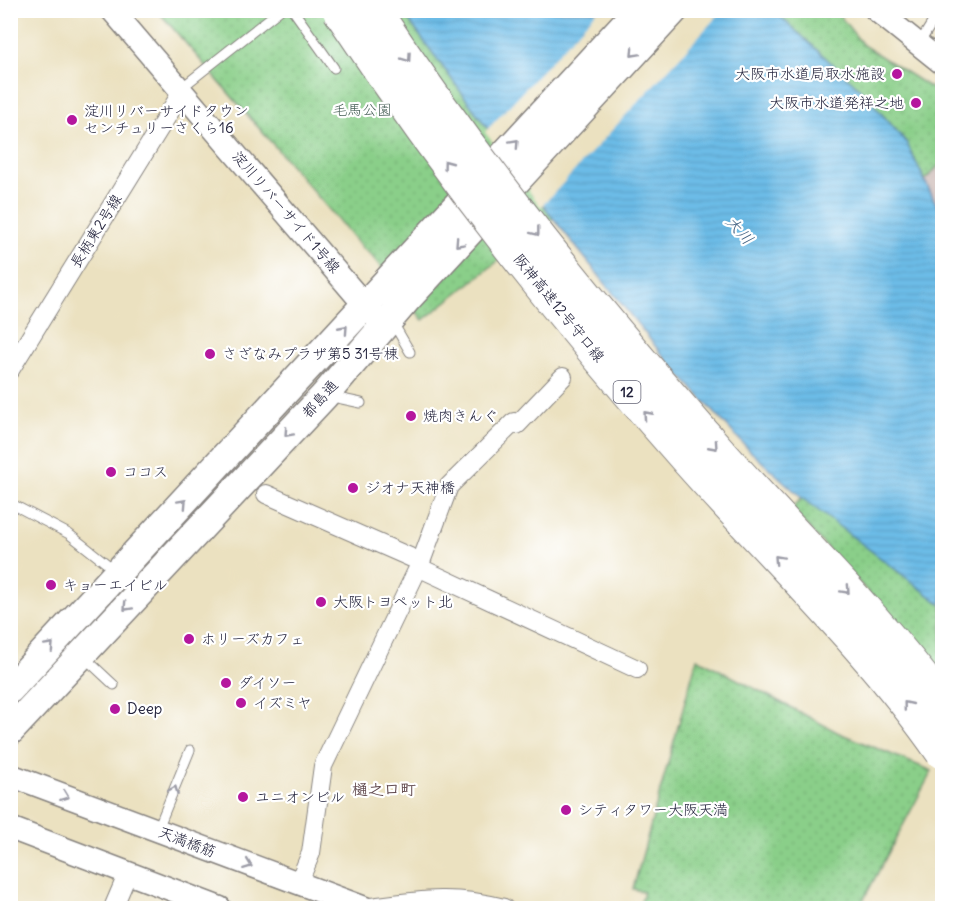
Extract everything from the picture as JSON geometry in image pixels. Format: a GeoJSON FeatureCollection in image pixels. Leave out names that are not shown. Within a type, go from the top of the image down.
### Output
{"type":"FeatureCollection","features":[{"type":"Feature","properties":{"kind":"highway","name":"阪神高速12号守口線"},"geometry":{"type":"LineString","coordinates":[[339,10],[443,158],[595,353],[730,508],[878,669],[942,752]]}},
{"type":"Feature","properties":{"kind":"highway","name":"阪神高速12号守口線"},"geometry":{"type":"LineString","coordinates":[[374,10],[486,168],[603,317],[736,472],[861,606],[942,703]]}},
{"type":"Feature","properties":{"kind":"main road","name":"都島通"},"geometry":{"type":"LineString","coordinates":[[10,731],[324,396],[393,306],[638,10]]}},
{"type":"Feature","properties":{"kind":"main road","name":"都島通"},"geometry":{"type":"LineString","coordinates":[[10,689],[365,305],[393,306],[674,10]]}},
{"type":"Feature","properties":{"kind":"street","name":"淀川リバーサイド1号線"},"geometry":{"type":"LineString","coordinates":[[112,10],[365,305]]}},
{"type":"Feature","properties":{"kind":"street"},"geometry":{"type":"LineString","coordinates":[[876,10],[942,63]]}},
{"type":"Feature","properties":{"kind":"street","name":"長柄東2号線"},"geometry":{"type":"LineString","coordinates":[[10,370],[181,90]]}},
{"type":"Feature","properties":{"kind":"street"},"geometry":{"type":"LineString","coordinates":[[298,884],[311,853],[323,766],[420,564],[449,486],[514,422],[517,425],[535,409],[563,377]]}},
{"type":"Feature","properties":{"kind":"street"},"geometry":{"type":"LineString","coordinates":[[266,494],[420,564],[637,669]]}},
{"type":"Feature","properties":{"kind":"street","name":"天満橋筋"},"geometry":{"type":"LineString","coordinates":[[10,775],[363,908]]}},
{"type":"Feature","properties":{"kind":"street"},"geometry":{"type":"LineString","coordinates":[[10,828],[220,909]]}},
{"type":"Feature","properties":{"kind":"street"},"geometry":{"type":"LineString","coordinates":[[113,909],[128,873]]}},
{"type":"Feature","properties":{"kind":"street"},"geometry":{"type":"LineString","coordinates":[[363,908],[443,898],[478,902],[504,909]]}},
{"type":"Feature","properties":{"kind":"lane"},"geometry":{"type":"LineString","coordinates":[[181,90],[280,10]]}},
{"type":"Feature","properties":{"kind":"lane"},"geometry":{"type":"LineString","coordinates":[[293,10],[334,68]]}},
{"type":"Feature","properties":{"kind":"lane"},"geometry":{"type":"LineString","coordinates":[[918,46],[940,10]]}},
{"type":"Feature","properties":{"kind":"lane"},"geometry":{"type":"LineString","coordinates":[[393,306],[410,352]]}},
{"type":"Feature","properties":{"kind":"lane"},"geometry":{"type":"LineString","coordinates":[[324,396],[361,403]]}},
{"type":"Feature","properties":{"kind":"lane"},"geometry":{"type":"LineString","coordinates":[[10,503],[69,534],[118,573]]}},
{"type":"Feature","properties":{"kind":"lane"},"geometry":{"type":"LineString","coordinates":[[82,654],[114,685]]}},
{"type":"Feature","properties":{"kind":"lane"},"geometry":{"type":"LineString","coordinates":[[157,831],[190,750]]}},
{"type":"Feature","properties":{"kind":"shaded area"},"geometry":{"type":"Polygon","coordinates":[[[942,162],[942,216],[925,180],[942,162]]]}},
{"type":"Feature","properties":{"kind":"green space","name":"毛馬公園"},"geometry":{"type":"Polygon","coordinates":[[[158,11],[402,11],[553,218],[423,320],[371,255],[363,249],[158,11]]]}},
{"type":"Feature","properties":{"kind":"green space"},"geometry":{"type":"Polygon","coordinates":[[[774,11],[836,11],[863,45],[942,95],[942,162],[925,180],[906,142],[860,89],[774,11]]]}},
{"type":"Feature","properties":{"kind":"green space"},"geometry":{"type":"Polygon","coordinates":[[[802,498],[942,605],[942,672],[791,509],[802,498]]]}},
{"type":"Feature","properties":{"kind":"green space"},"geometry":{"type":"Polygon","coordinates":[[[697,658],[839,733],[932,771],[859,908],[639,908],[644,892],[633,889],[697,658]]]}},
{"type":"Feature","properties":{"kind":"water","name":"大川"},"geometry":{"type":"Polygon","coordinates":[[[402,11],[774,11],[860,89],[906,142],[942,216],[942,605],[802,498],[749,450],[668,362],[553,218],[402,11]]]}},
{"type":"Feature","properties":{"kind":"pier"},"geometry":{"type":"Polygon","coordinates":[[[597,11],[722,11],[541,207],[485,132],[597,11]]]}},
{"type":"Feature","properties":{"kind":"place","name":"大阪市水道局取水施設"},"geometry":{"type":"Point","coordinates":[897,74]}},
{"type":"Feature","properties":{"kind":"place","name":"大阪市水道発祥之地"},"geometry":{"type":"Point","coordinates":[916,103]}},
{"type":"Feature","properties":{"kind":"place","name":"淀川リバーサイドタウン センチュリーさくら16"},"geometry":{"type":"Point","coordinates":[72,120]}},
{"type":"Feature","properties":{"kind":"place","name":"さざなみプラザ第5 31号棟"},"geometry":{"type":"Point","coordinates":[210,354]}},
{"type":"Feature","properties":{"kind":"place","name":"焼肉きんぐ"},"geometry":{"type":"Point","coordinates":[411,416]}},
{"type":"Feature","properties":{"kind":"place","name":"ココス"},"geometry":{"type":"Point","coordinates":[111,472]}},
{"type":"Feature","properties":{"kind":"place","name":"ジオナ天神橋"},"geometry":{"type":"Point","coordinates":[353,488]}},
{"type":"Feature","properties":{"kind":"place","name":"キョーエイビル"},"geometry":{"type":"Point","coordinates":[51,585]}},
{"type":"Feature","properties":{"kind":"place","name":"大阪トヨペット北"},"geometry":{"type":"Point","coordinates":[321,602]}},
{"type":"Feature","properties":{"kind":"place","name":"ホリーズカフェ"},"geometry":{"type":"Point","coordinates":[189,639]}},
{"type":"Feature","properties":{"kind":"place","name":"ダイソー"},"geometry":{"type":"Point","coordinates":[226,683]}},
{"type":"Feature","properties":{"kind":"place","name":"イズミヤ"},"geometry":{"type":"Point","coordinates":[241,703]}},
{"type":"Feature","properties":{"kind":"place","name":"Deep"},"geometry":{"type":"Point","coordinates":[115,709]}},
{"type":"Feature","properties":{"kind":"place","name":"ユニオンビル"},"geometry":{"type":"Point","coordinates":[243,797]}},
{"type":"Feature","properties":{"kind":"place","name":"シティタワー大阪天満"},"geometry":{"type":"Point","coordinates":[566,810]}},
{"type":"Feature","properties":{"kind":"district","name":"樋之口町"},"geometry":{"type":"Point","coordinates":[384,789]}}]}
